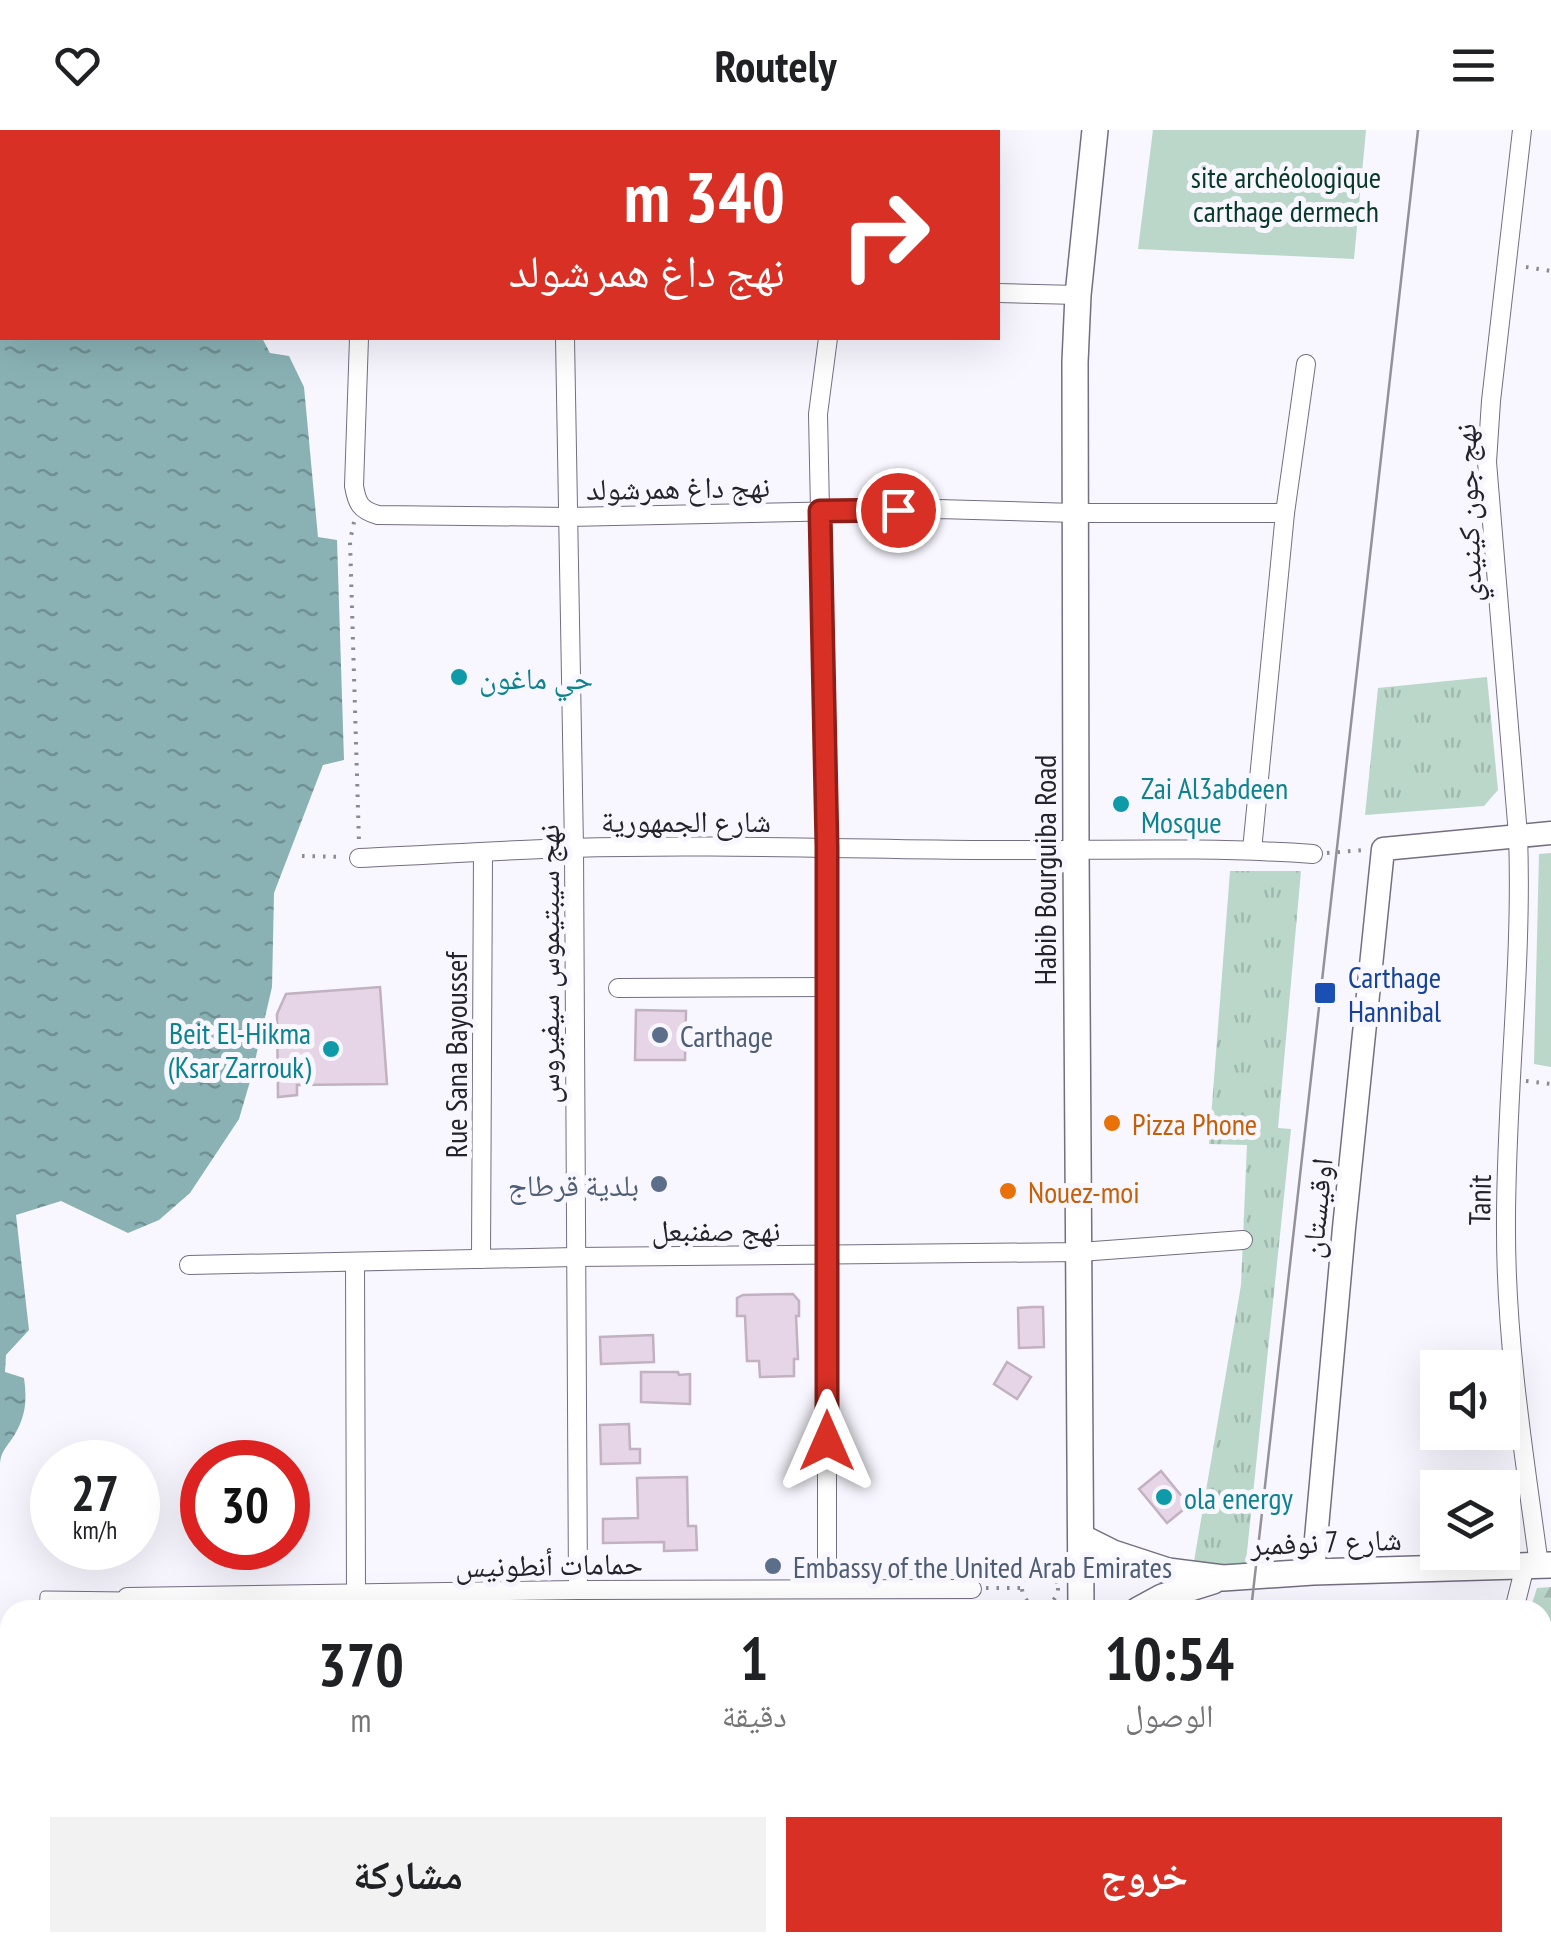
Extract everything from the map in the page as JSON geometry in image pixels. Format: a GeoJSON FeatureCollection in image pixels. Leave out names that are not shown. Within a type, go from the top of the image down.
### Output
{"type":"FeatureCollection","features":[{"type":"Feature","properties":{"kind":"main road","name":"Habib Bourguiba Road"},"geometry":{"type":"LineString","coordinates":[[1082,1600],[1075,362],[1094,130]]}},
{"type":"Feature","properties":{"kind":"main road","name":"شارع 7 نوفمبر"},"geometry":{"type":"LineString","coordinates":[[1081,1538],[1112,1553],[1168,1571],[1223,1578],[1538,1566]]}},
{"type":"Feature","properties":{"kind":"main road","name":"شارع 7 نوفمبر"},"geometry":{"type":"LineString","coordinates":[[1156,1600],[1223,1578]]}},
{"type":"Feature","properties":{"kind":"street","name":"نهج جون كينيدي"},"geometry":{"type":"LineString","coordinates":[[1518,835],[1487,472],[1505,265],[1522,130]]}},
{"type":"Feature","properties":{"kind":"street"},"geometry":{"type":"LineString","coordinates":[[1000,293],[1078,295]]}},
{"type":"Feature","properties":{"kind":"street"},"geometry":{"type":"LineString","coordinates":[[357,503],[354,486],[359,340]]}},
{"type":"Feature","properties":{"kind":"street","name":"نهج سيبتيموس سيفيروس"},"geometry":{"type":"LineString","coordinates":[[566,340],[574,848],[578,1590]]}},
{"type":"Feature","properties":{"kind":"street"},"geometry":{"type":"LineString","coordinates":[[827,1590],[827,847],[818,414],[828,340]]}},
{"type":"Feature","properties":{"kind":"street"},"geometry":{"type":"LineString","coordinates":[[1252,850],[1286,514],[1306,364]]}},
{"type":"Feature","properties":{"kind":"street","name":"نهج داغ همرشولد"},"geometry":{"type":"LineString","coordinates":[[357,503],[378,515],[402,516],[568,517],[938,509],[1286,514]]}},
{"type":"Feature","properties":{"kind":"street"},"geometry":{"type":"LineString","coordinates":[[1384,849],[1551,832]]}},
{"type":"Feature","properties":{"kind":"street","name":"Tanit"},"geometry":{"type":"LineString","coordinates":[[1518,835],[1520,891],[1509,1113],[1507,1292],[1538,1566]]}},
{"type":"Feature","properties":{"kind":"street","name":"شارع الجمهورية"},"geometry":{"type":"LineString","coordinates":[[359,858],[574,848],[1076,848],[1313,854]]}},
{"type":"Feature","properties":{"kind":"street","name":"اوقيستان"},"geometry":{"type":"LineString","coordinates":[[1312,1572],[1384,849]]}},
{"type":"Feature","properties":{"kind":"street","name":"Rue Sana Bayoussef"},"geometry":{"type":"LineString","coordinates":[[481,1258],[483,852]]}},
{"type":"Feature","properties":{"kind":"street"},"geometry":{"type":"LineString","coordinates":[[618,988],[827,987]]}},
{"type":"Feature","properties":{"kind":"street","name":"نهج صفنبعل"},"geometry":{"type":"LineString","coordinates":[[189,1266],[576,1256],[1080,1252],[1243,1240]]}},
{"type":"Feature","properties":{"kind":"street"},"geometry":{"type":"LineString","coordinates":[[354,1262],[356,1594]]}},
{"type":"Feature","properties":{"kind":"street"},"geometry":{"type":"LineString","coordinates":[[1519,1600],[1538,1566]]}},
{"type":"Feature","properties":{"kind":"street","name":"حمامات أنطونيس"},"geometry":{"type":"LineString","coordinates":[[126,1597],[972,1589]]}},
{"type":"Feature","properties":{"kind":"lane"},"geometry":{"type":"LineString","coordinates":[[45,1600],[45,1596],[126,1597]]}},
{"type":"Feature","properties":{"kind":"path"},"geometry":{"type":"LineString","coordinates":[[1505,265],[1551,270]]}},
{"type":"Feature","properties":{"kind":"path"},"geometry":{"type":"LineString","coordinates":[[357,503],[350,541],[359,858]]}},
{"type":"Feature","properties":{"kind":"path"},"geometry":{"type":"LineString","coordinates":[[1313,854],[1384,849]]}},
{"type":"Feature","properties":{"kind":"path"},"geometry":{"type":"LineString","coordinates":[[302,856],[321,855]]}},
{"type":"Feature","properties":{"kind":"path"},"geometry":{"type":"LineString","coordinates":[[1028,1600],[1022,1588],[1026,1577],[1040,1570],[1051,1573],[1058,1588],[1051,1600]]}},
{"type":"Feature","properties":{"kind":"path"},"geometry":{"type":"LineString","coordinates":[[972,1589],[1022,1588]]}},
{"type":"Feature","properties":{"kind":"green space","name":"site archéologique carthage dermech"},"geometry":{"type":"Polygon","coordinates":[[[1153,130],[1366,130],[1354,259],[1138,249],[1153,130]]]}},
{"type":"Feature","properties":{"kind":"green space"},"geometry":{"type":"Polygon","coordinates":[[[1487,677],[1498,790],[1484,806],[1365,815],[1378,688],[1487,677]]]}},
{"type":"Feature","properties":{"kind":"green space"},"geometry":{"type":"Polygon","coordinates":[[[1551,853],[1551,1067],[1534,1064],[1539,854],[1551,853]]]}},
{"type":"Feature","properties":{"kind":"green space"},"geometry":{"type":"Polygon","coordinates":[[[1230,871],[1301,871],[1278,1128],[1291,1129],[1245,1571],[1193,1567],[1241,1285],[1247,1145],[1209,1144],[1230,871]]]}},
{"type":"Feature","properties":{"kind":"green space"},"geometry":{"type":"Polygon","coordinates":[[[1551,1587],[1551,1600],[1533,1600],[1537,1588],[1551,1587]]]}},
{"type":"Feature","properties":{"kind":"water"},"geometry":{"type":"Polygon","coordinates":[[[0,340],[263,340],[270,353],[289,356],[304,387],[318,537],[337,540],[344,760],[323,765],[274,893],[272,987],[251,1078],[239,1119],[190,1193],[159,1220],[128,1233],[61,1201],[16,1215],[29,1330],[6,1355],[5,1372],[24,1378],[25,1400],[21,1420],[0,1463],[0,340]]]}},
{"type":"Feature","properties":{"kind":"building","name":"Beit El-Hikma (Ksar Zarrouk)"},"geometry":{"type":"Polygon","coordinates":[[[380,987],[387,1084],[297,1085],[297,1095],[278,1097],[277,1014],[286,994],[380,987]]]}},
{"type":"Feature","properties":{"kind":"building","name":"Carthage"},"geometry":{"type":"Polygon","coordinates":[[[636,1010],[686,1011],[685,1060],[635,1060],[636,1010]]]}},
{"type":"Feature","properties":{"kind":"building"},"geometry":{"type":"Polygon","coordinates":[[[793,1294],[799,1301],[794,1376],[760,1377],[759,1361],[747,1361],[745,1316],[737,1316],[737,1298],[793,1294]]]}},
{"type":"Feature","properties":{"kind":"building"},"geometry":{"type":"Polygon","coordinates":[[[1043,1307],[1044,1347],[1019,1348],[1018,1308],[1043,1307]]]}},
{"type":"Feature","properties":{"kind":"building"},"geometry":{"type":"Polygon","coordinates":[[[653,1335],[654,1362],[601,1364],[600,1337],[653,1335]]]}},
{"type":"Feature","properties":{"kind":"building"},"geometry":{"type":"Polygon","coordinates":[[[1007,1362],[1031,1377],[1017,1399],[994,1384],[1007,1362]]]}},
{"type":"Feature","properties":{"kind":"building"},"geometry":{"type":"Polygon","coordinates":[[[641,1372],[690,1374],[690,1404],[641,1402],[641,1372]]]}},
{"type":"Feature","properties":{"kind":"building"},"geometry":{"type":"Polygon","coordinates":[[[629,1424],[630,1449],[640,1449],[640,1463],[601,1464],[600,1425],[629,1424]]]}},
{"type":"Feature","properties":{"kind":"building","name":"ola energy"},"geometry":{"type":"Polygon","coordinates":[[[1161,1471],[1189,1505],[1167,1523],[1139,1489],[1161,1471]]]}},
{"type":"Feature","properties":{"kind":"building"},"geometry":{"type":"Polygon","coordinates":[[[687,1477],[688,1526],[696,1526],[697,1550],[664,1551],[664,1542],[603,1543],[603,1519],[638,1518],[637,1478],[687,1477]]]}},
{"type":"Feature","properties":{"kind":"tram line"},"geometry":{"type":"LineString","coordinates":[[1252,1600],[1418,130]]}},
{"type":"Feature","properties":{"kind":"place","name":"حي ماغون"},"geometry":{"type":"Point","coordinates":[459,677]}},
{"type":"Feature","properties":{"kind":"place","name":"Zai Al3abdeen Mosque"},"geometry":{"type":"Point","coordinates":[1121,804]}},
{"type":"Feature","properties":{"kind":"place","name":"Carthage Hannibal"},"geometry":{"type":"Point","coordinates":[1325,993]}},
{"type":"Feature","properties":{"kind":"place","name":"Carthage"},"geometry":{"type":"Point","coordinates":[660,1035]}},
{"type":"Feature","properties":{"kind":"place","name":"Beit El-Hikma (Ksar Zarrouk)"},"geometry":{"type":"Point","coordinates":[331,1049]}},
{"type":"Feature","properties":{"kind":"place","name":"Pizza Phone"},"geometry":{"type":"Point","coordinates":[1112,1123]}},
{"type":"Feature","properties":{"kind":"place","name":"بلدية قرطاج"},"geometry":{"type":"Point","coordinates":[659,1184]}},
{"type":"Feature","properties":{"kind":"place","name":"Nouez-moi"},"geometry":{"type":"Point","coordinates":[1008,1191]}},
{"type":"Feature","properties":{"kind":"place","name":"ola energy"},"geometry":{"type":"Point","coordinates":[1164,1497]}},
{"type":"Feature","properties":{"kind":"place","name":"Embassy of the United Arab Emirates"},"geometry":{"type":"Point","coordinates":[773,1566]}},
{"type":"Feature","properties":{"kind":"route"},"geometry":{"type":"LineString","coordinates":[[827,1441],[827,847],[820,511],[898,510]]}}]}
